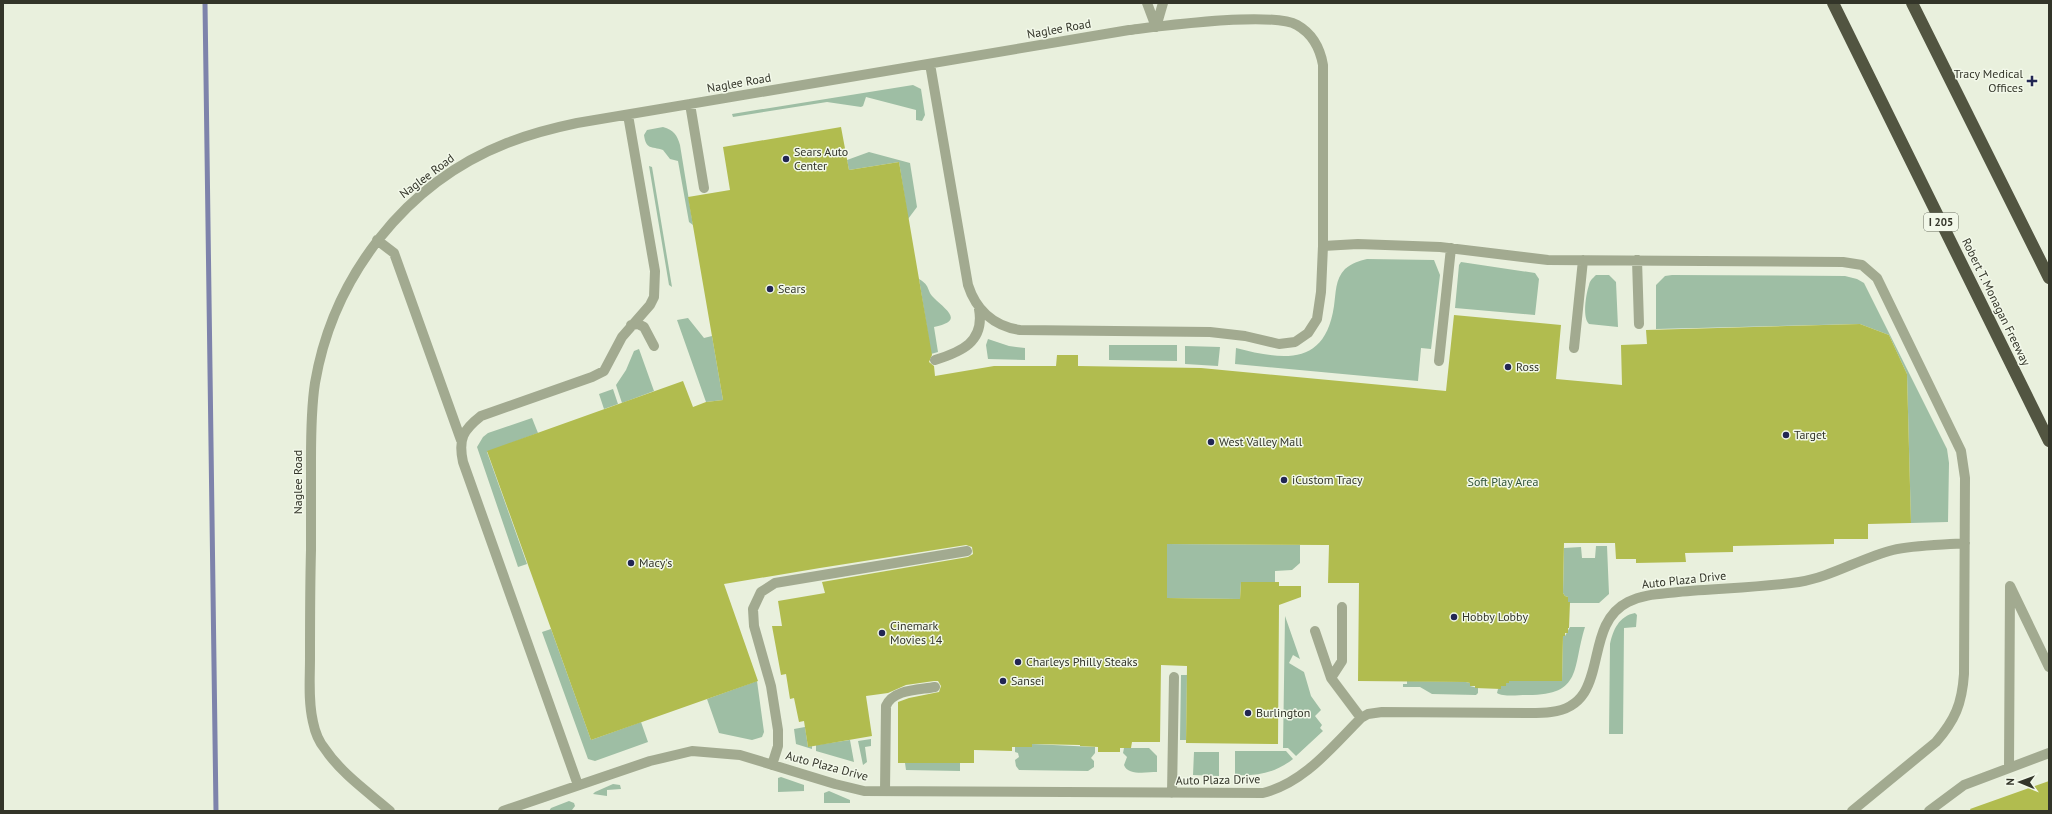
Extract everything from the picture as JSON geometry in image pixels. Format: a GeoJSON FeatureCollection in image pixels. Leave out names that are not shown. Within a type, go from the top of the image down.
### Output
{"type":"FeatureCollection","features":[{"type":"Feature","properties":{"kind":"highway","name":"Robert T. Monagan Freeway"},"geometry":{"type":"LineString","coordinates":[[1833,3],[2049,441]]}},
{"type":"Feature","properties":{"kind":"highway"},"geometry":{"type":"LineString","coordinates":[[1912,3],[2049,278]]}},
{"type":"Feature","properties":{"kind":"lane"},"geometry":{"type":"LineString","coordinates":[[1147,3],[1156,26]]}},
{"type":"Feature","properties":{"kind":"lane"},"geometry":{"type":"LineString","coordinates":[[1156,26],[1163,3]]}},
{"type":"Feature","properties":{"kind":"lane","name":"Naglee Road"},"geometry":{"type":"LineString","coordinates":[[390,811],[332,759],[324,748],[313,722],[310,681],[311,438],[315,384],[320,357],[334,316],[354,274],[377,240],[392,222],[420,195],[449,173],[485,153],[506,143],[538,132],[690,104],[1156,26],[1211,21],[1276,20],[1297,25],[1316,42],[1321,52],[1324,78],[1323,246],[1319,309],[1317,319],[1308,333],[1295,342],[1287,344],[1210,332],[1020,330],[1009,329],[998,324],[979,309]]}},
{"type":"Feature","properties":{"kind":"lane"},"geometry":{"type":"LineString","coordinates":[[930,64],[968,286],[972,299],[979,309],[981,321],[978,332],[969,345],[956,354],[935,360]]}},
{"type":"Feature","properties":{"kind":"lane"},"geometry":{"type":"LineString","coordinates":[[690,104],[704,188]]}},
{"type":"Feature","properties":{"kind":"lane"},"geometry":{"type":"LineString","coordinates":[[461,440],[468,426],[481,416],[592,377],[604,371],[622,337],[650,305],[654,297],[656,280],[628,115]]}},
{"type":"Feature","properties":{"kind":"lane"},"geometry":{"type":"LineString","coordinates":[[377,240],[394,253],[461,440],[463,462],[578,785]]}},
{"type":"Feature","properties":{"kind":"lane"},"geometry":{"type":"LineString","coordinates":[[1323,246],[1358,244],[1451,248],[1531,259],[1843,262],[1862,265],[1877,278],[1959,443],[1965,468],[1964,674],[1963,692],[1958,710],[1948,728],[1936,742],[1852,811]]}},
{"type":"Feature","properties":{"kind":"lane"},"geometry":{"type":"LineString","coordinates":[[1439,361],[1451,248]]}},
{"type":"Feature","properties":{"kind":"lane"},"geometry":{"type":"LineString","coordinates":[[1574,348],[1583,260]]}},
{"type":"Feature","properties":{"kind":"lane"},"geometry":{"type":"LineString","coordinates":[[1637,260],[1639,324]]}},
{"type":"Feature","properties":{"kind":"lane"},"geometry":{"type":"LineString","coordinates":[[631,325],[644,326],[654,346]]}},
{"type":"Feature","properties":{"kind":"lane","name":"Auto Plaza Drive"},"geometry":{"type":"LineString","coordinates":[[503,811],[650,760],[692,751],[740,755],[855,790],[1250,794],[1276,790],[1301,776],[1361,718],[1368,714],[1382,712],[1552,712],[1564,709],[1576,701],[1591,681],[1602,631],[1610,617],[1619,607],[1636,598],[1800,582],[1894,550],[1965,543]]}},
{"type":"Feature","properties":{"kind":"lane"},"geometry":{"type":"LineString","coordinates":[[772,765],[778,746],[778,730],[771,686],[754,626],[753,609],[761,592],[775,583],[967,551]]}},
{"type":"Feature","properties":{"kind":"lane"},"geometry":{"type":"LineString","coordinates":[[2009,768],[2010,586],[2049,667]]}},
{"type":"Feature","properties":{"kind":"lane"},"geometry":{"type":"LineString","coordinates":[[1330,678],[1342,661],[1342,607]]}},
{"type":"Feature","properties":{"kind":"lane"},"geometry":{"type":"LineString","coordinates":[[1315,631],[1330,678],[1361,718]]}},
{"type":"Feature","properties":{"kind":"lane"},"geometry":{"type":"LineString","coordinates":[[1172,793],[1174,677]]}},
{"type":"Feature","properties":{"kind":"lane"},"geometry":{"type":"LineString","coordinates":[[885,791],[886,706],[888,701],[899,694],[935,687]]}},
{"type":"Feature","properties":{"kind":"lane"},"geometry":{"type":"LineString","coordinates":[[1929,811],[1964,785],[2049,753]]}},
{"type":"Feature","properties":{"kind":"green space"},"geometry":{"type":"Polygon","coordinates":[[[913,85],[921,89],[925,115],[922,121],[916,120],[916,110],[866,97],[863,106],[861,107],[827,102],[733,117],[732,114],[913,85]]]}},
{"type":"Feature","properties":{"kind":"green space"},"geometry":{"type":"Polygon","coordinates":[[[663,127],[670,130],[678,138],[693,225],[689,222],[678,161],[670,159],[663,150],[650,147],[645,140],[644,135],[647,130],[663,127]]]}},
{"type":"Feature","properties":{"kind":"green space"},"geometry":{"type":"Polygon","coordinates":[[[869,152],[910,163],[917,207],[908,219],[899,162],[849,170],[847,160],[869,152]]]}},
{"type":"Feature","properties":{"kind":"green space"},"geometry":{"type":"Polygon","coordinates":[[[649,166],[652,167],[672,287],[669,285],[649,166]]]}},
{"type":"Feature","properties":{"kind":"green space"},"geometry":{"type":"Polygon","coordinates":[[[1367,259],[1434,260],[1440,275],[1431,349],[1421,348],[1418,381],[1235,364],[1236,348],[1270,355],[1285,356],[1299,354],[1311,349],[1322,340],[1329,326],[1339,277],[1350,265],[1367,259]]]}},
{"type":"Feature","properties":{"kind":"green space"},"geometry":{"type":"Polygon","coordinates":[[[1461,262],[1535,273],[1539,279],[1535,315],[1455,308],[1459,265],[1461,262]]]}},
{"type":"Feature","properties":{"kind":"green space"},"geometry":{"type":"Polygon","coordinates":[[[1596,275],[1609,275],[1616,282],[1618,327],[1589,324],[1587,321],[1585,306],[1587,294],[1590,282],[1596,275]]]}},
{"type":"Feature","properties":{"kind":"green space"},"geometry":{"type":"Polygon","coordinates":[[[1665,276],[1845,276],[1857,279],[1864,283],[1947,449],[1949,463],[1948,522],[1911,523],[1907,374],[1889,335],[1860,324],[1656,329],[1656,285],[1665,276]]]}},
{"type":"Feature","properties":{"kind":"green space"},"geometry":{"type":"Polygon","coordinates":[[[919,279],[927,286],[932,295],[947,311],[951,318],[949,322],[934,327],[938,352],[931,354],[919,279]]]}},
{"type":"Feature","properties":{"kind":"green space"},"geometry":{"type":"Polygon","coordinates":[[[688,318],[704,338],[712,336],[723,400],[706,402],[677,320],[688,318]]]}},
{"type":"Feature","properties":{"kind":"green space"},"geometry":{"type":"Polygon","coordinates":[[[988,339],[1009,346],[1025,348],[1025,360],[988,359],[986,345],[988,339]]]}},
{"type":"Feature","properties":{"kind":"green space"},"geometry":{"type":"Polygon","coordinates":[[[1109,345],[1177,345],[1177,361],[1109,360],[1109,345]]]}},
{"type":"Feature","properties":{"kind":"green space"},"geometry":{"type":"Polygon","coordinates":[[[1185,346],[1220,347],[1218,366],[1185,364],[1185,346]]]}},
{"type":"Feature","properties":{"kind":"green space"},"geometry":{"type":"Polygon","coordinates":[[[639,349],[654,391],[622,403],[616,385],[626,370],[634,351],[639,349]]]}},
{"type":"Feature","properties":{"kind":"green space"},"geometry":{"type":"Polygon","coordinates":[[[613,389],[618,404],[604,409],[599,394],[613,389]]]}},
{"type":"Feature","properties":{"kind":"green space"},"geometry":{"type":"Polygon","coordinates":[[[532,418],[538,433],[487,452],[527,564],[518,567],[477,447],[483,437],[488,433],[532,418]]]}},
{"type":"Feature","properties":{"kind":"green space"},"geometry":{"type":"Polygon","coordinates":[[[1167,544],[1300,545],[1300,563],[1292,570],[1275,571],[1275,582],[1241,582],[1240,599],[1167,598],[1167,544]]]}},
{"type":"Feature","properties":{"kind":"green space"},"geometry":{"type":"Polygon","coordinates":[[[1596,546],[1607,546],[1609,594],[1599,603],[1570,603],[1568,602],[1568,597],[1563,593],[1564,548],[1581,547],[1582,558],[1595,558],[1596,546]]]}},
{"type":"Feature","properties":{"kind":"green space"},"geometry":{"type":"Polygon","coordinates":[[[1635,613],[1637,615],[1636,627],[1624,628],[1623,734],[1609,734],[1610,644],[1615,629],[1621,620],[1635,613]]]}},
{"type":"Feature","properties":{"kind":"green space"},"geometry":{"type":"Polygon","coordinates":[[[1285,616],[1300,659],[1293,655],[1289,663],[1304,672],[1311,696],[1321,710],[1315,716],[1322,725],[1320,728],[1323,731],[1296,756],[1288,748],[1283,748],[1285,616]]]}},
{"type":"Feature","properties":{"kind":"green space"},"geometry":{"type":"Polygon","coordinates":[[[1570,627],[1585,627],[1576,667],[1567,684],[1558,690],[1546,694],[1511,696],[1497,693],[1501,686],[1506,686],[1506,683],[1509,683],[1509,681],[1562,681],[1563,636],[1565,636],[1570,627]]]}},
{"type":"Feature","properties":{"kind":"green space"},"geometry":{"type":"Polygon","coordinates":[[[551,629],[591,740],[641,722],[648,742],[595,761],[588,759],[542,632],[551,629]]]}},
{"type":"Feature","properties":{"kind":"green space"},"geometry":{"type":"Polygon","coordinates":[[[1181,675],[1187,675],[1186,740],[1180,740],[1181,675]]]}},
{"type":"Feature","properties":{"kind":"green space"},"geometry":{"type":"Polygon","coordinates":[[[757,681],[764,732],[762,737],[752,740],[719,733],[707,699],[757,681]]]}},
{"type":"Feature","properties":{"kind":"green space"},"geometry":{"type":"Polygon","coordinates":[[[1407,681],[1466,682],[1470,683],[1470,686],[1478,688],[1478,693],[1476,695],[1432,694],[1420,687],[1403,687],[1403,684],[1407,684],[1407,681]]]}},
{"type":"Feature","properties":{"kind":"green space"},"geometry":{"type":"Polygon","coordinates":[[[805,727],[808,747],[812,746],[812,749],[796,744],[794,729],[805,727]]]}},
{"type":"Feature","properties":{"kind":"green space"},"geometry":{"type":"Polygon","coordinates":[[[871,739],[871,746],[865,747],[867,762],[863,765],[858,741],[871,739]]]}},
{"type":"Feature","properties":{"kind":"green space"},"geometry":{"type":"Polygon","coordinates":[[[850,740],[854,762],[816,751],[816,745],[850,740]]]}},
{"type":"Feature","properties":{"kind":"green space"},"geometry":{"type":"Polygon","coordinates":[[[1032,744],[1095,747],[1095,753],[1091,758],[1094,761],[1094,767],[1088,771],[1019,770],[1016,766],[1015,760],[1019,757],[1018,753],[1015,752],[1015,747],[1031,747],[1032,744]]]}},
{"type":"Feature","properties":{"kind":"green space"},"geometry":{"type":"Polygon","coordinates":[[[1124,748],[1149,748],[1157,756],[1157,772],[1138,773],[1129,771],[1124,765],[1127,757],[1123,753],[1124,748]]]}},
{"type":"Feature","properties":{"kind":"green space"},"geometry":{"type":"Polygon","coordinates":[[[1235,751],[1286,751],[1293,759],[1280,768],[1266,773],[1235,775],[1235,751]]]}},
{"type":"Feature","properties":{"kind":"green space"},"geometry":{"type":"Polygon","coordinates":[[[1194,752],[1219,752],[1219,776],[1193,775],[1194,752]]]}},
{"type":"Feature","properties":{"kind":"green space"},"geometry":{"type":"Polygon","coordinates":[[[905,763],[960,763],[960,771],[906,770],[905,763]]]}},
{"type":"Feature","properties":{"kind":"green space"},"geometry":{"type":"Polygon","coordinates":[[[781,777],[804,785],[804,791],[778,792],[778,778],[781,777]]]}},
{"type":"Feature","properties":{"kind":"green space"},"geometry":{"type":"Polygon","coordinates":[[[613,784],[620,785],[621,789],[607,790],[607,796],[593,794],[595,792],[613,784]]]}},
{"type":"Feature","properties":{"kind":"green space"},"geometry":{"type":"Polygon","coordinates":[[[829,791],[850,800],[850,803],[824,803],[824,793],[829,791]]]}},
{"type":"Feature","properties":{"kind":"green space"},"geometry":{"type":"Polygon","coordinates":[[[569,801],[574,803],[575,806],[572,810],[549,811],[551,808],[569,801]]]}},
{"type":"Feature","properties":{"kind":"building","name":"West Valley Mall"},"geometry":{"type":"Polygon","coordinates":[[[841,127],[849,170],[899,162],[932,355],[929,362],[934,366],[935,376],[994,366],[1056,366],[1057,355],[1078,355],[1078,366],[1201,368],[1446,391],[1454,315],[1561,325],[1556,379],[1622,385],[1621,345],[1647,344],[1646,330],[1860,324],[1889,335],[1907,374],[1911,523],[1868,524],[1868,539],[1834,539],[1834,544],[1733,546],[1733,552],[1685,553],[1686,562],[1636,563],[1636,559],[1616,559],[1615,543],[1564,543],[1563,593],[1568,597],[1568,602],[1570,602],[1568,633],[1565,633],[1565,636],[1563,636],[1562,681],[1509,681],[1509,683],[1506,683],[1506,686],[1501,686],[1501,689],[1475,688],[1475,686],[1470,686],[1470,683],[1466,682],[1358,681],[1359,583],[1328,583],[1329,545],[1167,544],[1167,598],[1240,599],[1241,582],[1279,582],[1279,586],[1301,586],[1301,597],[1279,605],[1278,744],[1186,743],[1187,666],[1161,665],[1160,742],[1132,742],[1131,748],[1120,748],[1120,752],[1098,752],[1098,747],[1080,745],[1032,744],[1032,747],[1012,747],[1012,751],[974,750],[974,763],[898,763],[898,702],[909,698],[939,692],[941,686],[938,681],[906,685],[888,693],[866,696],[872,736],[808,747],[804,721],[799,722],[794,698],[790,699],[786,674],[781,675],[772,626],[782,626],[778,601],[825,593],[822,582],[968,557],[973,554],[972,547],[966,545],[820,568],[724,584],[758,681],[591,740],[487,451],[683,381],[693,407],[706,402],[723,400],[688,197],[730,190],[723,147],[841,127]]]}},
{"type":"Feature","properties":{"kind":"building"},"geometry":{"type":"Polygon","coordinates":[[[2049,781],[2049,811],[1971,811],[1970,809],[2049,781]]]}},
{"type":"Feature","properties":{"kind":"waterway"},"geometry":{"type":"LineString","coordinates":[[205,3],[216,811]]}},
{"type":"Feature","properties":{"kind":"place","name":"Tracy Medical Offices"},"geometry":{"type":"Point","coordinates":[2032,81]}},
{"type":"Feature","properties":{"kind":"place","name":"Sears Auto Center"},"geometry":{"type":"Point","coordinates":[786,159]}},
{"type":"Feature","properties":{"kind":"place","name":"Sears"},"geometry":{"type":"Point","coordinates":[770,289]}},
{"type":"Feature","properties":{"kind":"place","name":"Ross"},"geometry":{"type":"Point","coordinates":[1508,367]}},
{"type":"Feature","properties":{"kind":"place","name":"Target"},"geometry":{"type":"Point","coordinates":[1786,435]}},
{"type":"Feature","properties":{"kind":"place","name":"West Valley Mall"},"geometry":{"type":"Point","coordinates":[1211,442]}},
{"type":"Feature","properties":{"kind":"place","name":"iCustom Tracy"},"geometry":{"type":"Point","coordinates":[1284,480]}},
{"type":"Feature","properties":{"kind":"place","name":"Macy's"},"geometry":{"type":"Point","coordinates":[631,563]}},
{"type":"Feature","properties":{"kind":"place","name":"Hobby Lobby"},"geometry":{"type":"Point","coordinates":[1454,617]}},
{"type":"Feature","properties":{"kind":"place","name":"Cinemark Movies 14"},"geometry":{"type":"Point","coordinates":[882,633]}},
{"type":"Feature","properties":{"kind":"place","name":"Charleys Philly Steaks"},"geometry":{"type":"Point","coordinates":[1018,662]}},
{"type":"Feature","properties":{"kind":"place","name":"Sansei"},"geometry":{"type":"Point","coordinates":[1003,681]}},
{"type":"Feature","properties":{"kind":"place","name":"Burlington"},"geometry":{"type":"Point","coordinates":[1248,713]}},
{"type":"Feature","properties":{"kind":"park label","name":"Soft Play Area"},"geometry":{"type":"Point","coordinates":[1503,482]}}]}
